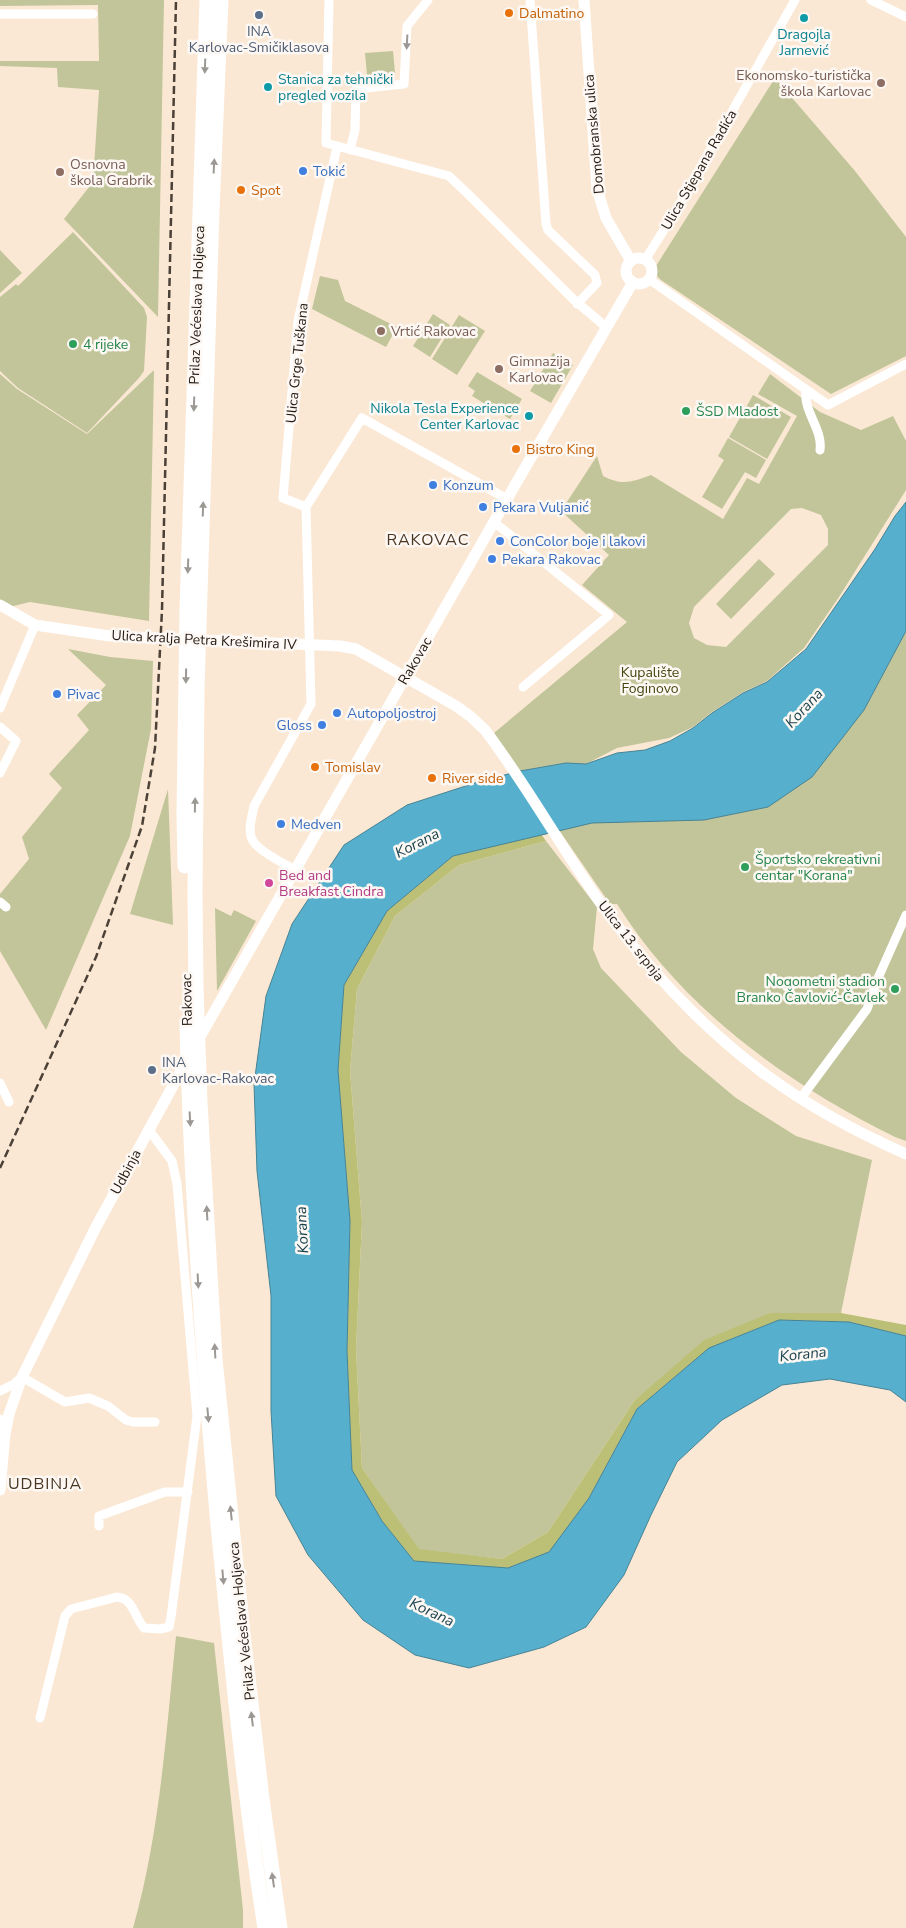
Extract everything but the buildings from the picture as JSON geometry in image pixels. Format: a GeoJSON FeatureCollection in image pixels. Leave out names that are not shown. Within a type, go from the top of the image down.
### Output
{"type":"FeatureCollection","features":[{"type":"Feature","properties":{"kind":"highway","name":"Prilaz Većeslava Holjevca"},"geometry":{"type":"LineString","coordinates":[[194,610],[207,0]]}},
{"type":"Feature","properties":{"kind":"highway","name":"Prilaz Većeslava Holjevca"},"geometry":{"type":"LineString","coordinates":[[194,610],[221,0]]}},
{"type":"Feature","properties":{"kind":"highway","name":"Rakovac"},"geometry":{"type":"LineString","coordinates":[[194,610],[196,988],[206,1314]]}},
{"type":"Feature","properties":{"kind":"highway","name":"Prilaz Većeslava Holjevca"},"geometry":{"type":"LineString","coordinates":[[206,1314],[215,1359],[234,1613],[265,1927]]}},
{"type":"Feature","properties":{"kind":"highway","name":"Prilaz Većeslava Holjevca"},"geometry":{"type":"LineString","coordinates":[[236,1635],[280,1928]]}},
{"type":"Feature","properties":{"kind":"main road","name":"Domobranska ulica"},"geometry":{"type":"LineString","coordinates":[[584,0],[597,189],[606,218],[631,261]]}},
{"type":"Feature","properties":{"kind":"main road"},"geometry":{"type":"LineString","coordinates":[[639,258],[646,260],[652,268],[649,280],[641,284],[629,280],[626,272],[628,264],[639,258]]}},
{"type":"Feature","properties":{"kind":"main road","name":"Rakovac"},"geometry":{"type":"LineString","coordinates":[[149,1130],[507,498],[632,282]]}},
{"type":"Feature","properties":{"kind":"main road","name":"Ulica kralja Petra Krešimira IV"},"geometry":{"type":"LineString","coordinates":[[0,605],[35,625],[110,636],[356,648],[406,677]]}},
{"type":"Feature","properties":{"kind":"main road","name":"Ulica 13. srpnja"},"geometry":{"type":"LineString","coordinates":[[406,677],[470,716],[493,741],[600,902],[665,985],[693,1013],[762,1072],[801,1098],[860,1132],[906,1154]]}},
{"type":"Feature","properties":{"kind":"main road","name":"Udbinja"},"geometry":{"type":"LineString","coordinates":[[0,1490],[5,1434],[9,1414],[22,1376],[92,1235],[149,1130]]}},
{"type":"Feature","properties":{"kind":"street"},"geometry":{"type":"LineString","coordinates":[[329,0],[326,144],[448,176],[577,304],[606,327]]}},
{"type":"Feature","properties":{"kind":"street"},"geometry":{"type":"LineString","coordinates":[[350,150],[355,130],[356,89],[404,84],[407,26],[428,0]]}},
{"type":"Feature","properties":{"kind":"street"},"geometry":{"type":"LineString","coordinates":[[530,0],[546,224],[548,230],[595,275],[597,283],[577,304]]}},
{"type":"Feature","properties":{"kind":"street","name":"Ulica Stjepana Radića"},"geometry":{"type":"LineString","coordinates":[[646,260],[677,209],[795,0]]}},
{"type":"Feature","properties":{"kind":"street"},"geometry":{"type":"LineString","coordinates":[[871,0],[906,17]]}},
{"type":"Feature","properties":{"kind":"street"},"geometry":{"type":"LineString","coordinates":[[0,14],[93,14]]}},
{"type":"Feature","properties":{"kind":"street","name":"Ulica Grge Tuškana"},"geometry":{"type":"LineString","coordinates":[[306,507],[283,498],[298,321],[337,147]]}},
{"type":"Feature","properties":{"kind":"street"},"geometry":{"type":"LineString","coordinates":[[649,280],[828,405],[906,364]]}},
{"type":"Feature","properties":{"kind":"street"},"geometry":{"type":"LineString","coordinates":[[806,390],[805,404],[820,438],[820,450]]}},
{"type":"Feature","properties":{"kind":"street"},"geometry":{"type":"LineString","coordinates":[[296,870],[262,850],[253,842],[250,824],[254,806],[311,704],[306,507],[362,418],[507,498]]}},
{"type":"Feature","properties":{"kind":"street"},"geometry":{"type":"LineString","coordinates":[[494,522],[609,615],[523,687]]}},
{"type":"Feature","properties":{"kind":"street"},"geometry":{"type":"LineString","coordinates":[[0,708],[35,625]]}},
{"type":"Feature","properties":{"kind":"street"},"geometry":{"type":"LineString","coordinates":[[0,728],[16,740],[0,773]]}},
{"type":"Feature","properties":{"kind":"street"},"geometry":{"type":"LineString","coordinates":[[801,1098],[867,1009],[878,978],[906,916]]}},
{"type":"Feature","properties":{"kind":"street"},"geometry":{"type":"LineString","coordinates":[[0,1083],[9,1102]]}},
{"type":"Feature","properties":{"kind":"street","name":"Udbinja"},"geometry":{"type":"LineString","coordinates":[[40,1718],[65,1616],[71,1609],[117,1597],[124,1598],[128,1600],[144,1628],[160,1629],[169,1627],[197,1416],[177,1184],[172,1161],[149,1130]]}},
{"type":"Feature","properties":{"kind":"street"},"geometry":{"type":"LineString","coordinates":[[22,1376],[65,1402],[89,1398],[108,1406],[126,1420],[133,1422],[155,1422]]}},
{"type":"Feature","properties":{"kind":"street","name":"Udbinja"},"geometry":{"type":"LineString","coordinates":[[0,1391],[8,1388],[22,1376]]}},
{"type":"Feature","properties":{"kind":"street","name":"Udbinja"},"geometry":{"type":"LineString","coordinates":[[0,1420],[5,1434]]}},
{"type":"Feature","properties":{"kind":"street"},"geometry":{"type":"LineString","coordinates":[[99,1526],[99,1516],[165,1492],[188,1492]]}},
{"type":"Feature","properties":{"kind":"green space"},"geometry":{"type":"Polygon","coordinates":[[[0,0],[164,0],[158,317],[64,219],[93,182],[99,90],[58,87],[57,68],[0,66],[0,61],[99,61],[98,5],[0,6],[0,0]]]}},
{"type":"Feature","properties":{"kind":"green space"},"geometry":{"type":"Polygon","coordinates":[[[393,51],[395,73],[367,75],[365,53],[393,51]]]}},
{"type":"Feature","properties":{"kind":"green space"},"geometry":{"type":"Polygon","coordinates":[[[775,78],[855,171],[906,237],[906,356],[831,394],[661,280],[655,274],[656,266],[775,78]]]}},
{"type":"Feature","properties":{"kind":"green space","name":"4 rijeke"},"geometry":{"type":"Polygon","coordinates":[[[73,232],[144,308],[147,317],[144,371],[87,433],[18,388],[0,371],[0,297],[16,284],[18,286],[73,232]]]}},
{"type":"Feature","properties":{"kind":"green space"},"geometry":{"type":"Polygon","coordinates":[[[0,250],[22,273],[0,293],[0,250]]]}},
{"type":"Feature","properties":{"kind":"green space"},"geometry":{"type":"Polygon","coordinates":[[[320,276],[338,280],[345,301],[397,327],[386,347],[312,309],[320,276]]]}},
{"type":"Feature","properties":{"kind":"green space"},"geometry":{"type":"Polygon","coordinates":[[[433,314],[450,325],[430,357],[413,346],[433,314]]]}},
{"type":"Feature","properties":{"kind":"green space"},"geometry":{"type":"Polygon","coordinates":[[[459,315],[485,331],[457,375],[432,359],[459,315]]]}},
{"type":"Feature","properties":{"kind":"green space"},"geometry":{"type":"Polygon","coordinates":[[[553,353],[573,365],[551,403],[530,391],[553,353]]]}},
{"type":"Feature","properties":{"kind":"green space"},"geometry":{"type":"Polygon","coordinates":[[[154,370],[149,621],[30,602],[5,608],[0,603],[0,374],[17,389],[87,434],[154,370]]]}},
{"type":"Feature","properties":{"kind":"green space"},"geometry":{"type":"Polygon","coordinates":[[[477,372],[522,399],[510,419],[472,396],[475,391],[468,386],[477,372]]]}},
{"type":"Feature","properties":{"kind":"green space","name":"Kupalište Foginovo"},"geometry":{"type":"Polygon","coordinates":[[[770,374],[820,412],[861,430],[893,416],[906,441],[906,490],[839,597],[804,648],[767,681],[743,692],[693,727],[669,738],[617,748],[586,764],[566,763],[520,771],[494,733],[627,622],[582,585],[609,555],[561,511],[597,456],[603,476],[616,481],[627,482],[651,475],[723,519],[747,478],[759,484],[797,416],[758,394],[770,374]],[[802,508],[791,509],[694,607],[689,623],[694,638],[707,645],[726,647],[828,545],[828,529],[821,515],[802,508]]]}},
{"type":"Feature","properties":{"kind":"green space"},"geometry":{"type":"Polygon","coordinates":[[[753,395],[791,417],[767,459],[729,437],[753,395]]]}},
{"type":"Feature","properties":{"kind":"green space"},"geometry":{"type":"Polygon","coordinates":[[[728,438],[766,460],[756,478],[745,472],[722,509],[702,497],[724,460],[718,456],[728,438]]]}},
{"type":"Feature","properties":{"kind":"green space"},"geometry":{"type":"Polygon","coordinates":[[[759,559],[775,574],[731,619],[716,604],[759,559]]]}},
{"type":"Feature","properties":{"kind":"green space","name":"Športsko rekreativni centar \"Korana\""},"geometry":{"type":"Polygon","coordinates":[[[906,631],[906,1141],[854,1116],[815,1093],[740,1040],[705,1010],[643,942],[617,904],[610,904],[559,830],[592,823],[864,710],[906,631]]]}},
{"type":"Feature","properties":{"kind":"green space"},"geometry":{"type":"Polygon","coordinates":[[[68,649],[110,657],[153,661],[151,729],[130,836],[46,1030],[0,951],[0,894],[29,859],[22,837],[62,788],[49,774],[89,730],[77,715],[106,685],[68,649]]]}},
{"type":"Feature","properties":{"kind":"green space"},"geometry":{"type":"Polygon","coordinates":[[[168,789],[173,925],[130,914],[168,789]]]}},
{"type":"Feature","properties":{"kind":"green space"},"geometry":{"type":"Polygon","coordinates":[[[541,834],[546,841],[459,865],[395,916],[357,989],[350,1071],[362,1222],[356,1349],[362,1468],[419,1549],[502,1559],[548,1532],[634,1401],[704,1340],[770,1313],[841,1313],[906,1325],[906,1336],[849,1322],[779,1320],[709,1348],[637,1409],[589,1498],[550,1552],[508,1568],[414,1561],[382,1521],[352,1470],[347,1351],[350,1221],[338,1070],[344,985],[387,911],[453,856],[541,834]]]}},
{"type":"Feature","properties":{"kind":"green space"},"geometry":{"type":"Polygon","coordinates":[[[546,841],[597,907],[593,949],[601,968],[681,1052],[736,1098],[796,1136],[872,1160],[841,1313],[770,1313],[634,1401],[548,1532],[502,1559],[419,1550],[362,1468],[356,1349],[362,1222],[350,1071],[357,989],[395,916],[459,865],[546,841]]]}},
{"type":"Feature","properties":{"kind":"green space"},"geometry":{"type":"Polygon","coordinates":[[[215,908],[231,916],[234,910],[256,921],[217,991],[215,908]]]}},
{"type":"Feature","properties":{"kind":"green space"},"geometry":{"type":"Polygon","coordinates":[[[176,1636],[214,1643],[243,1910],[243,1928],[133,1928],[150,1856],[156,1820],[176,1636]]]}},
{"type":"Feature","properties":{"kind":"water","name":"Korana"},"geometry":{"type":"Polygon","coordinates":[[[906,502],[906,631],[864,710],[812,777],[768,807],[704,820],[592,823],[453,856],[387,911],[344,985],[338,1070],[350,1221],[347,1351],[352,1470],[382,1521],[414,1561],[508,1568],[549,1552],[589,1498],[637,1409],[709,1348],[779,1320],[849,1322],[906,1336],[906,1402],[890,1390],[830,1379],[782,1385],[722,1420],[677,1462],[624,1575],[586,1627],[544,1647],[469,1668],[415,1655],[363,1620],[308,1555],[276,1496],[271,1411],[271,1296],[257,1171],[254,1084],[266,996],[292,924],[344,845],[407,805],[481,781],[520,771],[566,763],[586,764],[617,753],[645,750],[670,741],[693,728],[743,693],[767,682],[806,649],[906,502]]]}},
{"type":"Feature","properties":{"kind":"railway"},"geometry":{"type":"LineString","coordinates":[[0,1168],[96,957],[142,826],[155,748],[162,610],[176,0]]}},
{"type":"Feature","properties":{"kind":"place","name":"Dalmatino"},"geometry":{"type":"Point","coordinates":[509,13]}},
{"type":"Feature","properties":{"kind":"place","name":"INA Karlovac-Smičiklasova"},"geometry":{"type":"Point","coordinates":[259,15]}},
{"type":"Feature","properties":{"kind":"place","name":"Dragojla Jarnević"},"geometry":{"type":"Point","coordinates":[804,18]}},
{"type":"Feature","properties":{"kind":"place","name":"Ekonomsko-turistička škola Karlovac"},"geometry":{"type":"Point","coordinates":[881,83]}},
{"type":"Feature","properties":{"kind":"place","name":"Stanica za tehnički pregled vozila"},"geometry":{"type":"Point","coordinates":[268,87]}},
{"type":"Feature","properties":{"kind":"place","name":"Tokić"},"geometry":{"type":"Point","coordinates":[303,171]}},
{"type":"Feature","properties":{"kind":"place","name":"Osnovna škola Grabrik"},"geometry":{"type":"Point","coordinates":[60,172]}},
{"type":"Feature","properties":{"kind":"place","name":"Spot"},"geometry":{"type":"Point","coordinates":[241,190]}},
{"type":"Feature","properties":{"kind":"place","name":"Vrtić Rakovac"},"geometry":{"type":"Point","coordinates":[381,331]}},
{"type":"Feature","properties":{"kind":"place","name":"4 rijeke"},"geometry":{"type":"Point","coordinates":[73,344]}},
{"type":"Feature","properties":{"kind":"place","name":"Gimnazija Karlovac"},"geometry":{"type":"Point","coordinates":[499,369]}},
{"type":"Feature","properties":{"kind":"place","name":"ŠSD Mladost"},"geometry":{"type":"Point","coordinates":[686,411]}},
{"type":"Feature","properties":{"kind":"place","name":"Nikola Tesla Experience Center Karlovac"},"geometry":{"type":"Point","coordinates":[529,416]}},
{"type":"Feature","properties":{"kind":"place","name":"Bistro King"},"geometry":{"type":"Point","coordinates":[516,449]}},
{"type":"Feature","properties":{"kind":"place","name":"Konzum"},"geometry":{"type":"Point","coordinates":[433,485]}},
{"type":"Feature","properties":{"kind":"place","name":"Pekara Vuljanić"},"geometry":{"type":"Point","coordinates":[483,507]}},
{"type":"Feature","properties":{"kind":"place","name":"ConColor boje i lakovi"},"geometry":{"type":"Point","coordinates":[500,541]}},
{"type":"Feature","properties":{"kind":"place","name":"Pekara Rakovac"},"geometry":{"type":"Point","coordinates":[492,559]}},
{"type":"Feature","properties":{"kind":"place","name":"Pivac"},"geometry":{"type":"Point","coordinates":[57,694]}},
{"type":"Feature","properties":{"kind":"place","name":"Autopoljostroj"},"geometry":{"type":"Point","coordinates":[337,713]}},
{"type":"Feature","properties":{"kind":"place","name":"Gloss"},"geometry":{"type":"Point","coordinates":[322,725]}},
{"type":"Feature","properties":{"kind":"place","name":"Tomislav"},"geometry":{"type":"Point","coordinates":[315,767]}},
{"type":"Feature","properties":{"kind":"place","name":"River side"},"geometry":{"type":"Point","coordinates":[432,778]}},
{"type":"Feature","properties":{"kind":"place","name":"Medven"},"geometry":{"type":"Point","coordinates":[281,824]}},
{"type":"Feature","properties":{"kind":"place","name":"Športsko rekreativni centar \"Korana\""},"geometry":{"type":"Point","coordinates":[745,867]}},
{"type":"Feature","properties":{"kind":"place","name":"Bed and Breakfast Cindra"},"geometry":{"type":"Point","coordinates":[269,883]}},
{"type":"Feature","properties":{"kind":"place","name":"Nogometni stadion Branko Čavlović-Čavlek"},"geometry":{"type":"Point","coordinates":[895,989]}},
{"type":"Feature","properties":{"kind":"place","name":"INA Karlovac-Rakovac"},"geometry":{"type":"Point","coordinates":[152,1070]}},
{"type":"Feature","properties":{"kind":"district","name":"RAKOVAC"},"geometry":{"type":"Point","coordinates":[428,540]}},
{"type":"Feature","properties":{"kind":"district","name":"UDBINJA"},"geometry":{"type":"Point","coordinates":[45,1484]}}]}
